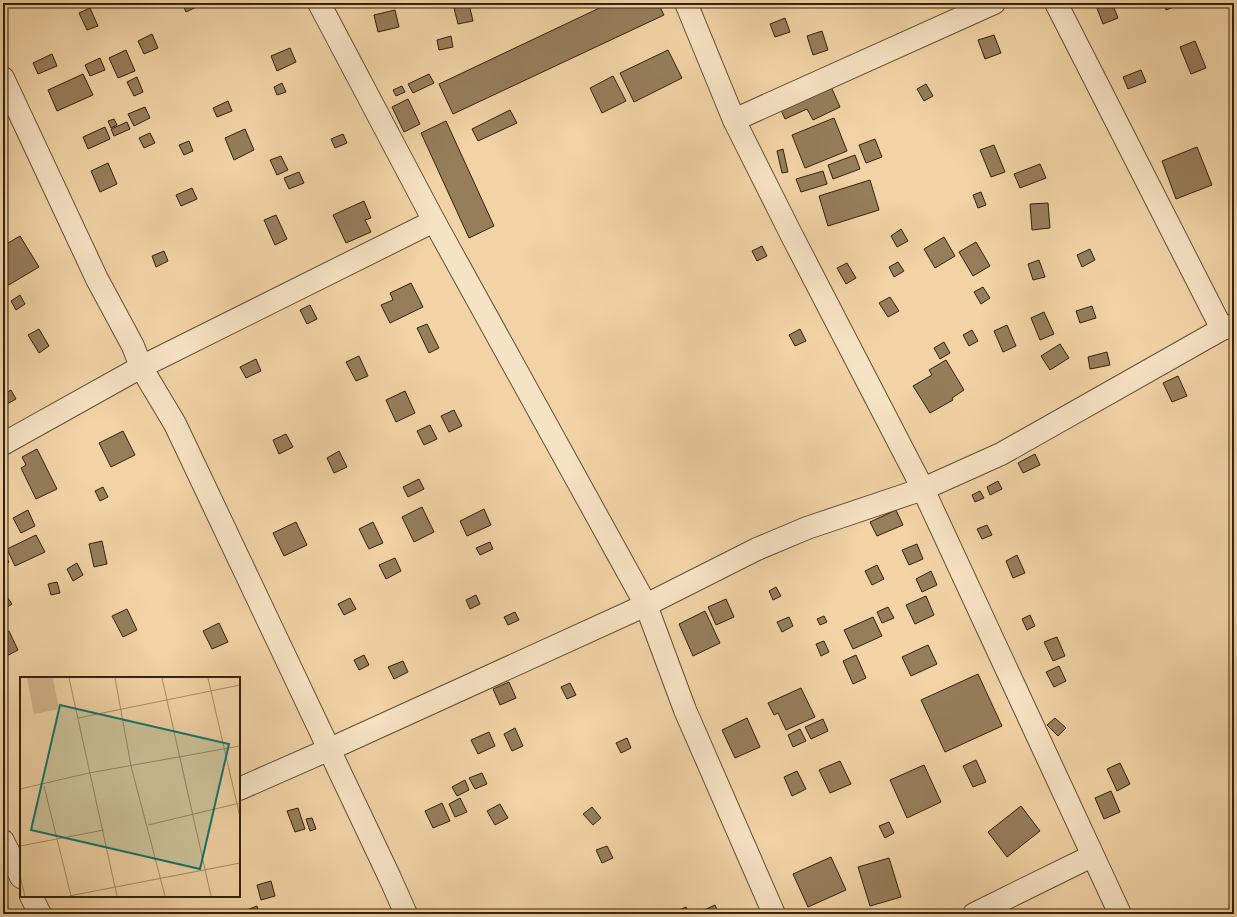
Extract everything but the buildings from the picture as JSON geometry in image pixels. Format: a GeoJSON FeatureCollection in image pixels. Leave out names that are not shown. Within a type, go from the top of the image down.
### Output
{"type":"FeatureCollection","features":[{"type":"Feature","properties":{"kind":"street"},"geometry":{"type":"LineString","coordinates":[[319,3],[434,221],[646,605],[685,710],[774,914]]}},
{"type":"Feature","properties":{"kind":"street"},"geometry":{"type":"LineString","coordinates":[[686,3],[734,120],[791,234],[923,489],[1120,914]]}},
{"type":"Feature","properties":{"kind":"street"},"geometry":{"type":"LineString","coordinates":[[734,120],[994,3]]}},
{"type":"Feature","properties":{"kind":"street"},"geometry":{"type":"LineString","coordinates":[[240,789],[646,605],[757,549],[807,528],[923,489],[1001,454],[1228,327],[1056,3]]}},
{"type":"Feature","properties":{"kind":"street"},"geometry":{"type":"LineString","coordinates":[[3,78],[97,279],[133,346],[141,367],[175,424],[269,624],[330,749],[406,914]]}},
{"type":"Feature","properties":{"kind":"street"},"geometry":{"type":"LineString","coordinates":[[3,444],[141,367],[434,221]]}},
{"type":"Feature","properties":{"kind":"street"},"geometry":{"type":"LineString","coordinates":[[3,841],[16,876]]}},
{"type":"Feature","properties":{"kind":"street"},"geometry":{"type":"LineString","coordinates":[[974,914],[1092,856]]}},
{"type":"Feature","properties":{"kind":"street"},"geometry":{"type":"LineString","coordinates":[[32,897],[40,914]]}}]}
